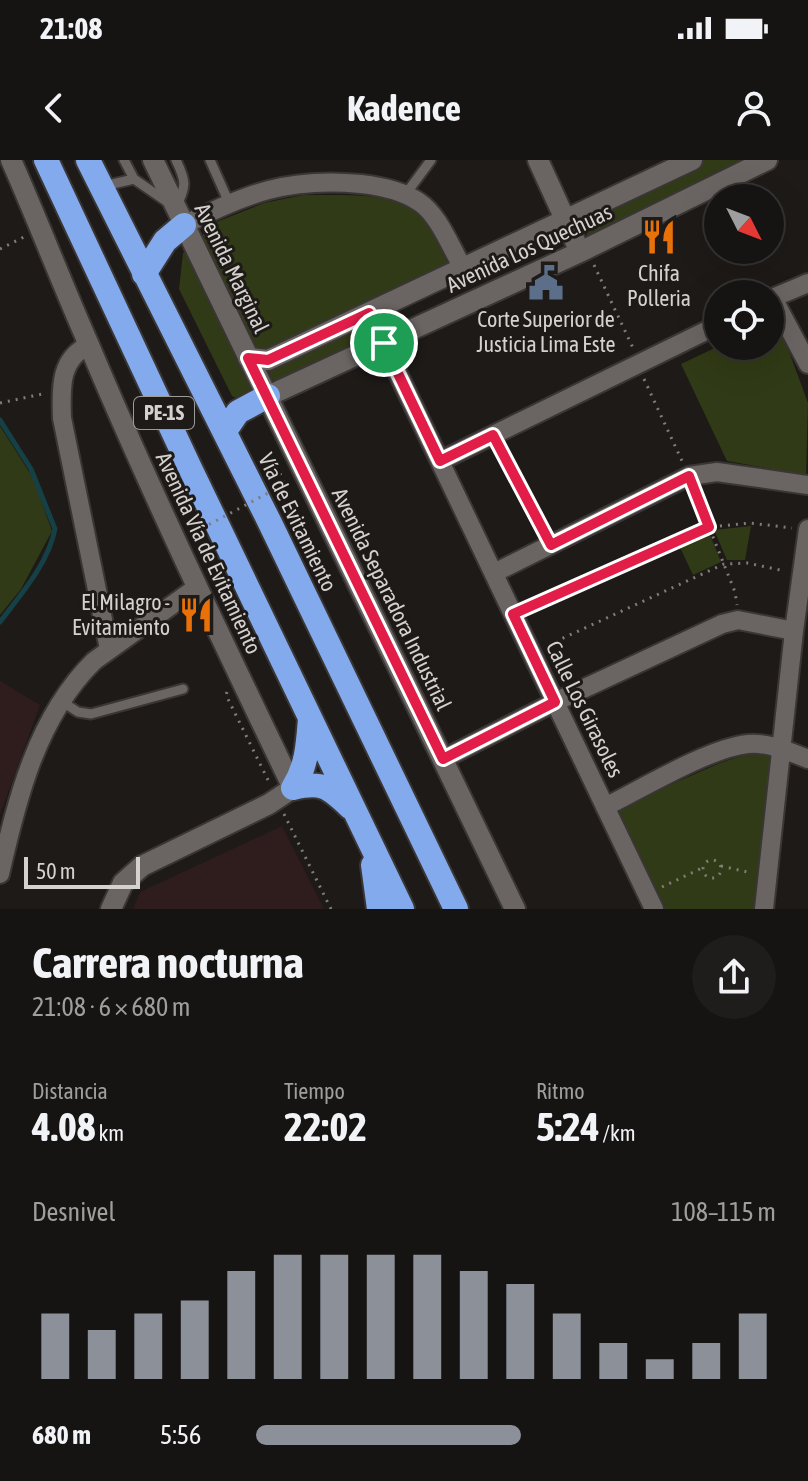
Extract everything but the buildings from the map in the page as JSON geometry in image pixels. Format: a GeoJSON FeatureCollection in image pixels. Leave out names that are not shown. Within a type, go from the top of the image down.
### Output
{"type":"FeatureCollection","features":[{"type":"Feature","properties":{"kind":"highway","name":"PE-1S"},"geometry":{"type":"LineString","coordinates":[[46,160],[402,909]]}},
{"type":"Feature","properties":{"kind":"highway","name":"Vía de Evitamiento"},"geometry":{"type":"LineString","coordinates":[[88,160],[225,431],[456,909]]}},
{"type":"Feature","properties":{"kind":"highway"},"geometry":{"type":"LineString","coordinates":[[144,274],[180,216]]}},
{"type":"Feature","properties":{"kind":"highway"},"geometry":{"type":"LineString","coordinates":[[225,431],[238,412],[268,396]]}},
{"type":"Feature","properties":{"kind":"highway"},"geometry":{"type":"LineString","coordinates":[[293,788],[307,757],[310,716]]}},
{"type":"Feature","properties":{"kind":"highway"},"geometry":{"type":"LineString","coordinates":[[293,788],[306,785],[330,788],[358,815]]}},
{"type":"Feature","properties":{"kind":"highway"},"geometry":{"type":"LineString","coordinates":[[371,842],[379,909]]}},
{"type":"Feature","properties":{"kind":"main road","name":"Avenida Vía de Evitamiento"},"geometry":{"type":"LineString","coordinates":[[11,160],[197,587],[293,788]]}},
{"type":"Feature","properties":{"kind":"main road","name":"Avenida Marginal"},"geometry":{"type":"LineString","coordinates":[[153,160],[268,396]]}},
{"type":"Feature","properties":{"kind":"main road"},"geometry":{"type":"LineString","coordinates":[[538,160],[563,219],[583,250]]}},
{"type":"Feature","properties":{"kind":"main road","name":"Avenida Los Quechuas"},"geometry":{"type":"LineString","coordinates":[[248,358],[268,360],[692,160]]}},
{"type":"Feature","properties":{"kind":"main road","name":"Avenida Los Quechuas"},"geometry":{"type":"LineString","coordinates":[[268,396],[583,250],[767,160]]}},
{"type":"Feature","properties":{"kind":"main road","name":"Avenida Separadora Industrial"},"geometry":{"type":"LineString","coordinates":[[268,396],[515,909]]}},
{"type":"Feature","properties":{"kind":"main road"},"geometry":{"type":"LineString","coordinates":[[111,909],[123,883],[142,866],[269,804],[293,788]]}},
{"type":"Feature","properties":{"kind":"street"},"geometry":{"type":"LineString","coordinates":[[180,216],[285,184],[333,181],[374,185],[420,202],[432,215],[463,268]]}},
{"type":"Feature","properties":{"kind":"street"},"geometry":{"type":"LineString","coordinates":[[784,293],[808,283]]}},
{"type":"Feature","properties":{"kind":"street","name":"Calle Los Girasoles"},"geometry":{"type":"LineString","coordinates":[[369,313],[651,902]]}},
{"type":"Feature","properties":{"kind":"street"},"geometry":{"type":"LineString","coordinates":[[784,322],[808,364]]}},
{"type":"Feature","properties":{"kind":"street"},"geometry":{"type":"LineString","coordinates":[[440,461],[704,332]]}},
{"type":"Feature","properties":{"kind":"street"},"geometry":{"type":"LineString","coordinates":[[89,345],[76,352],[66,365],[61,390],[62,418],[109,649]]}},
{"type":"Feature","properties":{"kind":"street"},"geometry":{"type":"LineString","coordinates":[[494,573],[689,476],[717,472],[808,485]]}},
{"type":"Feature","properties":{"kind":"street"},"geometry":{"type":"LineString","coordinates":[[764,909],[808,529]]}},
{"type":"Feature","properties":{"kind":"street"},"geometry":{"type":"LineString","coordinates":[[0,874],[26,777],[53,711],[79,675],[109,649],[197,587]]}},
{"type":"Feature","properties":{"kind":"street"},"geometry":{"type":"LineString","coordinates":[[443,759],[707,630],[738,620],[794,631]]}},
{"type":"Feature","properties":{"kind":"street"},"geometry":{"type":"LineString","coordinates":[[605,807],[728,748],[750,743],[781,748],[808,759]]}},
{"type":"Feature","properties":{"kind":"lane"},"geometry":{"type":"LineString","coordinates":[[124,160],[134,179],[180,216],[185,178],[176,160]]}},
{"type":"Feature","properties":{"kind":"lane"},"geometry":{"type":"LineString","coordinates":[[210,160],[226,196],[226,204]]}},
{"type":"Feature","properties":{"kind":"lane"},"geometry":{"type":"LineString","coordinates":[[405,195],[431,160]]}},
{"type":"Feature","properties":{"kind":"lane"},"geometry":{"type":"LineString","coordinates":[[101,187],[134,179]]}},
{"type":"Feature","properties":{"kind":"lane"},"geometry":{"type":"LineString","coordinates":[[60,701],[78,712],[91,714],[183,689]]}},
{"type":"Feature","properties":{"kind":"path"},"geometry":{"type":"LineString","coordinates":[[0,249],[42,229]]}},
{"type":"Feature","properties":{"kind":"path"},"geometry":{"type":"LineString","coordinates":[[583,250],[689,476],[735,592],[738,620]]}},
{"type":"Feature","properties":{"kind":"path"},"geometry":{"type":"LineString","coordinates":[[0,403],[61,390]]}},
{"type":"Feature","properties":{"kind":"path"},"geometry":{"type":"LineString","coordinates":[[493,435],[551,545]]}},
{"type":"Feature","properties":{"kind":"path"},"geometry":{"type":"LineString","coordinates":[[208,552],[195,532],[285,484],[275,463]]}},
{"type":"Feature","properties":{"kind":"path"},"geometry":{"type":"LineString","coordinates":[[513,614],[709,527],[750,523],[808,529]]}},
{"type":"Feature","properties":{"kind":"path"},"geometry":{"type":"LineString","coordinates":[[532,652],[724,564],[747,563],[801,574]]}},
{"type":"Feature","properties":{"kind":"path"},"geometry":{"type":"LineString","coordinates":[[651,902],[711,860],[721,866],[767,876]]}},
{"type":"Feature","properties":{"kind":"path"},"geometry":{"type":"LineString","coordinates":[[702,868],[711,879],[719,875],[721,866]]}},
{"type":"Feature","properties":{"kind":"shaded area"},"geometry":{"type":"Polygon","coordinates":[[[0,681],[40,705],[0,815],[0,681]]]}},
{"type":"Feature","properties":{"kind":"shaded area"},"geometry":{"type":"Polygon","coordinates":[[[282,826],[324,909],[133,909],[140,892],[282,826]]]}},
{"type":"Feature","properties":{"kind":"green space"},"geometry":{"type":"Polygon","coordinates":[[[704,160],[751,160],[588,237],[580,220],[704,160]]]}},
{"type":"Feature","properties":{"kind":"green space"},"geometry":{"type":"Polygon","coordinates":[[[303,195],[355,195],[406,205],[421,214],[432,226],[449,259],[448,265],[270,350],[254,347],[202,242],[204,227],[264,203],[303,195]]]}},
{"type":"Feature","properties":{"kind":"green space"},"geometry":{"type":"Polygon","coordinates":[[[187,251],[255,390],[240,400],[232,396],[179,289],[183,253],[187,251]]]}},
{"type":"Feature","properties":{"kind":"green space"},"geometry":{"type":"Polygon","coordinates":[[[364,324],[368,326],[371,339],[278,383],[270,378],[272,368],[364,324]]]}},
{"type":"Feature","properties":{"kind":"green space"},"geometry":{"type":"Polygon","coordinates":[[[784,338],[808,403],[806,475],[727,461],[681,364],[704,353],[704,360],[784,360],[784,338]]]}},
{"type":"Feature","properties":{"kind":"green space"},"geometry":{"type":"Polygon","coordinates":[[[0,426],[33,478],[52,531],[21,589],[0,615],[0,426]]]}},
{"type":"Feature","properties":{"kind":"green space"},"geometry":{"type":"Polygon","coordinates":[[[751,526],[745,560],[727,560],[714,530],[751,526]]]}},
{"type":"Feature","properties":{"kind":"green space"},"geometry":{"type":"Polygon","coordinates":[[[708,530],[721,562],[693,575],[678,543],[708,530]]]}},
{"type":"Feature","properties":{"kind":"green space"},"geometry":{"type":"Polygon","coordinates":[[[778,744],[759,909],[661,909],[617,808],[720,763],[778,744]]]}},
{"type":"Feature","properties":{"kind":"waterway"},"geometry":{"type":"LineString","coordinates":[[0,420],[31,469],[55,529],[40,566],[0,622]]}},
{"type":"Feature","properties":{"kind":"place","name":"Chifa Polleria"},"geometry":{"type":"Point","coordinates":[659,237]}},
{"type":"Feature","properties":{"kind":"place","name":"Corte Superior de Justicia Lima Este"},"geometry":{"type":"Point","coordinates":[546,283]}},
{"type":"Feature","properties":{"kind":"place","name":"El Milagro - Evitamiento"},"geometry":{"type":"Point","coordinates":[196,615]}},
{"type":"Feature","properties":{"kind":"route"},"geometry":{"type":"LineString","coordinates":[[369,313],[384,343],[440,461],[493,435],[551,545],[689,476],[709,527],[513,614],[555,702],[443,759],[248,358],[268,360],[369,313]]}}]}
